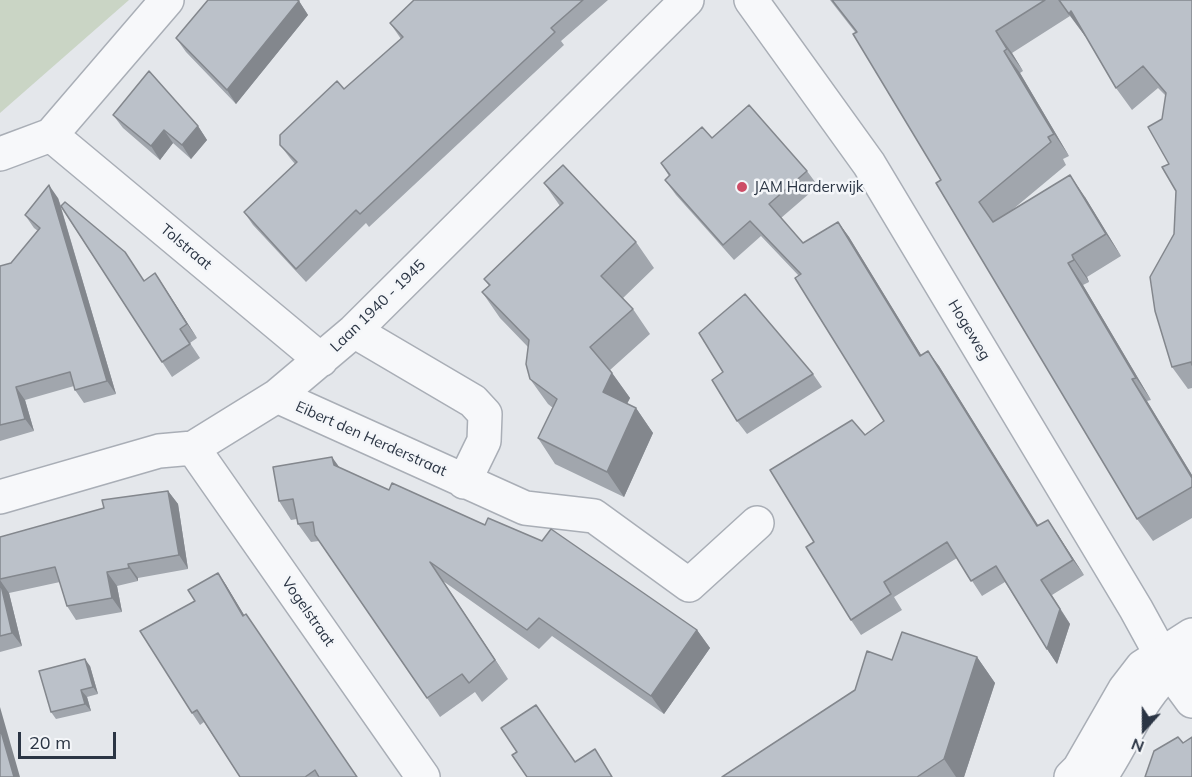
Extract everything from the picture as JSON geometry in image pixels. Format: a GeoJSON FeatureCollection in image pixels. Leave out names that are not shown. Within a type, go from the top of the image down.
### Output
{"type":"FeatureCollection","features":[{"type":"Feature","properties":{"kind":"street"},"geometry":{"type":"LineString","coordinates":[[0,154],[51,135],[167,0]]}},
{"type":"Feature","properties":{"kind":"street","name":"Laan 1940 - 1945"},"geometry":{"type":"LineString","coordinates":[[0,497],[159,451],[193,448],[277,396],[354,332],[687,0]]}},
{"type":"Feature","properties":{"kind":"street","name":"Hogeweg"},"geometry":{"type":"LineString","coordinates":[[755,1],[869,165],[1136,609],[1174,661],[1192,700]]}},
{"type":"Feature","properties":{"kind":"street","name":"Tolstraat"},"geometry":{"type":"LineString","coordinates":[[51,135],[321,360]]}},
{"type":"Feature","properties":{"kind":"street","name":"Eibert den Herderstraat"},"geometry":{"type":"LineString","coordinates":[[354,332],[473,401],[485,414],[484,441],[464,482]]}},
{"type":"Feature","properties":{"kind":"street","name":"Eibert den Herderstraat"},"geometry":{"type":"LineString","coordinates":[[277,396],[525,508],[594,516],[690,585],[757,523]]}},
{"type":"Feature","properties":{"kind":"street","name":"Vogelstraat"},"geometry":{"type":"LineString","coordinates":[[193,448],[423,777]]}},
{"type":"Feature","properties":{"kind":"street"},"geometry":{"type":"LineString","coordinates":[[1100,777],[1116,754],[1141,706],[1192,635]]}},
{"type":"Feature","properties":{"kind":"street"},"geometry":{"type":"LineString","coordinates":[[1071,777],[1079,769],[1125,689],[1142,667],[1174,661]]}},
{"type":"Feature","properties":{"kind":"green space"},"geometry":{"type":"Polygon","coordinates":[[[0,0],[129,0],[0,113],[0,0]]]}},
{"type":"Feature","properties":{"kind":"building"},"geometry":{"type":"Polygon","coordinates":[[[208,0],[299,1],[227,90],[176,38],[208,0]]]}},
{"type":"Feature","properties":{"kind":"building"},"geometry":{"type":"Polygon","coordinates":[[[414,0],[583,0],[551,28],[555,32],[360,214],[356,210],[296,269],[244,212],[297,162],[280,145],[280,135],[337,81],[344,89],[403,37],[390,23],[414,0]]]}},
{"type":"Feature","properties":{"kind":"building"},"geometry":{"type":"Polygon","coordinates":[[[832,0],[1045,0],[996,31],[1007,49],[1004,51],[1054,134],[1048,137],[1051,142],[979,202],[993,222],[1070,175],[1106,234],[1072,255],[1074,260],[1068,263],[1136,378],[1132,379],[1192,478],[1192,487],[1137,519],[936,183],[941,180],[853,34],[857,32],[832,0]]]}},
{"type":"Feature","properties":{"kind":"building"},"geometry":{"type":"Polygon","coordinates":[[[1059,0],[1192,0],[1192,365],[1191,362],[1172,367],[1155,311],[1150,277],[1174,234],[1176,191],[1162,167],[1169,164],[1148,127],[1162,119],[1166,93],[1143,66],[1116,88],[1071,11],[1069,14],[1059,0]]]}},
{"type":"Feature","properties":{"kind":"building"},"geometry":{"type":"Polygon","coordinates":[[[149,71],[198,126],[182,145],[164,130],[151,146],[113,115],[149,71]]]}},
{"type":"Feature","properties":{"kind":"building"},"geometry":{"type":"Polygon","coordinates":[[[749,105],[807,171],[769,204],[803,243],[838,222],[920,356],[928,351],[1037,526],[1048,520],[1073,560],[1041,580],[1060,609],[1047,649],[996,566],[971,581],[947,542],[884,582],[891,594],[851,620],[806,547],[814,542],[770,470],[852,420],[865,435],[884,421],[795,278],[801,274],[750,221],[723,245],[665,180],[670,175],[661,163],[702,127],[712,138],[749,105]]]}},
{"type":"Feature","properties":{"kind":"building"},"geometry":{"type":"Polygon","coordinates":[[[563,165],[636,242],[601,276],[633,309],[590,347],[612,373],[603,392],[636,408],[607,472],[538,438],[557,399],[530,379],[526,364],[529,340],[482,292],[490,285],[484,279],[563,203],[544,183],[563,165]]]}},
{"type":"Feature","properties":{"kind":"building"},"geometry":{"type":"Polygon","coordinates":[[[49,185],[107,381],[75,390],[70,372],[16,387],[25,419],[0,425],[0,266],[11,263],[40,228],[25,215],[49,185]]]}},
{"type":"Feature","properties":{"kind":"building"},"geometry":{"type":"Polygon","coordinates":[[[65,202],[125,252],[144,281],[155,273],[187,324],[180,329],[190,344],[162,362],[61,206],[65,202]]]}},
{"type":"Feature","properties":{"kind":"building"},"geometry":{"type":"Polygon","coordinates":[[[745,294],[813,374],[737,421],[712,380],[723,372],[699,333],[745,294]]]}},
{"type":"Feature","properties":{"kind":"building"},"geometry":{"type":"Polygon","coordinates":[[[332,457],[334,465],[389,490],[392,483],[485,525],[488,518],[542,541],[551,529],[697,630],[651,696],[539,618],[527,630],[430,562],[495,660],[469,683],[462,674],[427,698],[315,535],[313,522],[298,524],[293,499],[279,501],[273,467],[332,457]]]}},
{"type":"Feature","properties":{"kind":"building"},"geometry":{"type":"Polygon","coordinates":[[[168,491],[179,555],[128,564],[129,568],[107,572],[112,598],[67,606],[55,567],[0,579],[0,537],[104,508],[102,500],[168,491]]]}},
{"type":"Feature","properties":{"kind":"building"},"geometry":{"type":"Polygon","coordinates":[[[218,573],[243,616],[246,614],[357,777],[319,777],[315,770],[305,777],[240,777],[197,710],[192,713],[140,631],[195,601],[188,590],[218,573]]]}},
{"type":"Feature","properties":{"kind":"building"},"geometry":{"type":"Polygon","coordinates":[[[0,581],[12,633],[0,636],[0,581]]]}},
{"type":"Feature","properties":{"kind":"building"},"geometry":{"type":"Polygon","coordinates":[[[902,632],[977,657],[944,759],[917,777],[722,777],[855,690],[867,651],[892,660],[902,632]]]}},
{"type":"Feature","properties":{"kind":"building"},"geometry":{"type":"Polygon","coordinates":[[[85,659],[93,687],[81,690],[85,704],[51,712],[39,671],[85,659]]]}},
{"type":"Feature","properties":{"kind":"building"},"geometry":{"type":"Polygon","coordinates":[[[536,705],[575,762],[595,749],[612,777],[527,777],[512,755],[517,752],[501,728],[536,705]]]}},
{"type":"Feature","properties":{"kind":"building"},"geometry":{"type":"Polygon","coordinates":[[[0,728],[14,777],[0,777],[0,728]]]}},
{"type":"Feature","properties":{"kind":"building"},"geometry":{"type":"Polygon","coordinates":[[[1178,737],[1183,743],[1192,737],[1192,777],[1145,777],[1154,751],[1178,737]]]}},
{"type":"Feature","properties":{"kind":"place","name":"JAM Harderwijk"},"geometry":{"type":"Point","coordinates":[742,187]}}]}
